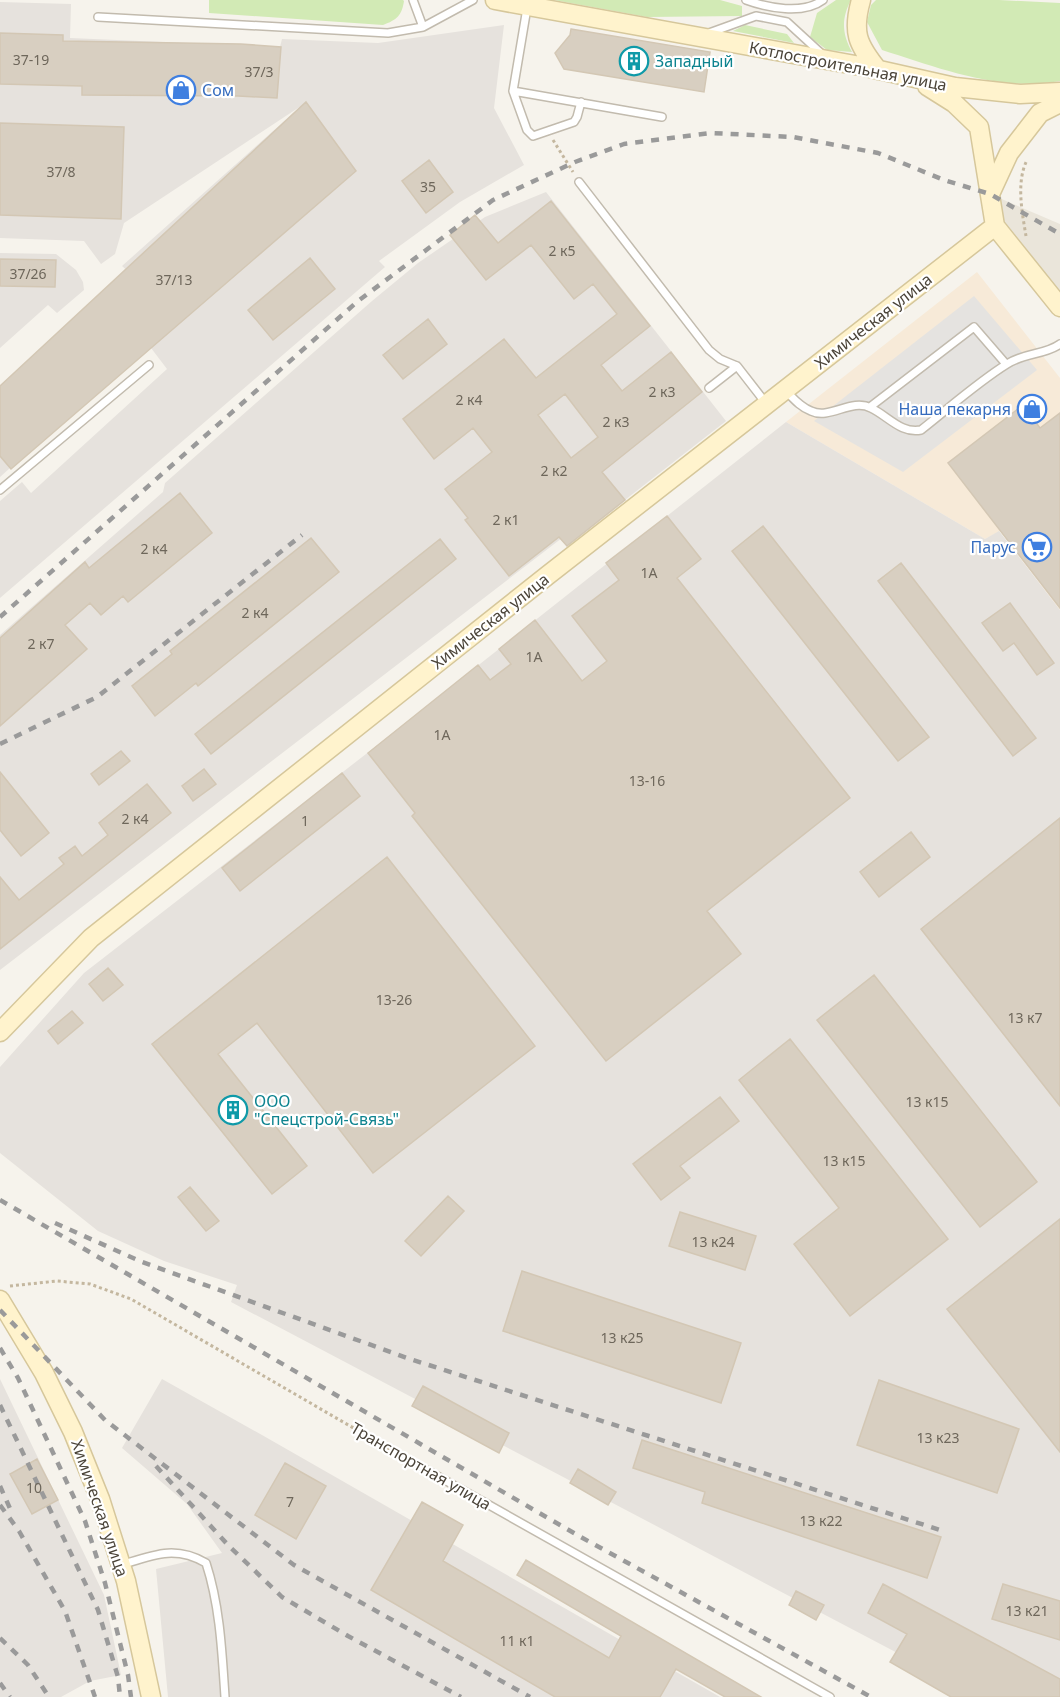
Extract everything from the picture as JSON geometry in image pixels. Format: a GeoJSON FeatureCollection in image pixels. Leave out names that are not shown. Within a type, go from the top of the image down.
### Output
{"type":"FeatureCollection","features":[{"type":"Feature","properties":{"kind":"street","name":"Котлостроительная улица"},"geometry":{"type":"LineString","coordinates":[[495,0],[878,70],[955,87],[1020,94],[1060,92]]}},
{"type":"Feature","properties":{"kind":"street"},"geometry":{"type":"LineString","coordinates":[[861,0],[855,21],[858,40],[865,54],[878,70]]}},
{"type":"Feature","properties":{"kind":"street"},"geometry":{"type":"LineString","coordinates":[[914,78],[954,102],[979,127],[995,226],[1060,307]]}},
{"type":"Feature","properties":{"kind":"street"},"geometry":{"type":"LineString","coordinates":[[990,194],[1009,153],[1033,121],[1040,113],[1060,103]]}},
{"type":"Feature","properties":{"kind":"street","name":"Химическая улица"},"geometry":{"type":"LineString","coordinates":[[0,1032],[91,938],[548,575],[995,226]]}},
{"type":"Feature","properties":{"kind":"street","name":"Химическая улица"},"geometry":{"type":"LineString","coordinates":[[0,1300],[44,1374],[73,1432],[100,1499],[121,1565],[151,1697]]}},
{"type":"Feature","properties":{"kind":"lane"},"geometry":{"type":"LineString","coordinates":[[413,0],[423,27]]}},
{"type":"Feature","properties":{"kind":"lane"},"geometry":{"type":"LineString","coordinates":[[98,17],[388,33],[423,27],[473,0]]}},
{"type":"Feature","properties":{"kind":"lane"},"geometry":{"type":"LineString","coordinates":[[746,0],[792,9],[818,4],[823,0]]}},
{"type":"Feature","properties":{"kind":"lane"},"geometry":{"type":"LineString","coordinates":[[528,5],[513,91],[530,134],[538,136],[574,122],[578,117],[581,102]]}},
{"type":"Feature","properties":{"kind":"lane"},"geometry":{"type":"LineString","coordinates":[[698,37],[756,16],[787,22],[829,61]]}},
{"type":"Feature","properties":{"kind":"lane"},"geometry":{"type":"LineString","coordinates":[[513,91],[662,117]]}},
{"type":"Feature","properties":{"kind":"lane"},"geometry":{"type":"LineString","coordinates":[[579,182],[709,350],[720,359],[737,366],[767,404]]}},
{"type":"Feature","properties":{"kind":"lane"},"geometry":{"type":"LineString","coordinates":[[870,407],[974,327],[1006,364]]}},
{"type":"Feature","properties":{"kind":"lane"},"geometry":{"type":"LineString","coordinates":[[785,390],[811,412],[819,413],[861,404],[912,432],[921,430],[1006,364],[1023,355],[1052,350],[1060,344]]}},
{"type":"Feature","properties":{"kind":"lane"},"geometry":{"type":"LineString","coordinates":[[0,490],[149,365]]}},
{"type":"Feature","properties":{"kind":"lane"},"geometry":{"type":"LineString","coordinates":[[709,388],[737,366]]}},
{"type":"Feature","properties":{"kind":"lane","name":"Транспортная улица"},"geometry":{"type":"LineString","coordinates":[[409,1460],[830,1697]]}},
{"type":"Feature","properties":{"kind":"lane"},"geometry":{"type":"LineString","coordinates":[[121,1565],[163,1552],[192,1555],[207,1563],[214,1586],[225,1697]]}},
{"type":"Feature","properties":{"kind":"path"},"geometry":{"type":"LineString","coordinates":[[549,132],[579,182]]}},
{"type":"Feature","properties":{"kind":"path"},"geometry":{"type":"LineString","coordinates":[[1022,213],[1021,171],[1031,152]]}},
{"type":"Feature","properties":{"kind":"path","name":"Транспортная улица"},"geometry":{"type":"LineString","coordinates":[[0,1288],[57,1281],[90,1284],[131,1299],[409,1460]]}},
{"type":"Feature","properties":{"kind":"shaded area"},"geometry":{"type":"Polygon","coordinates":[[[0,2],[71,4],[70,38],[280,47],[282,39],[378,43],[504,25],[494,108],[524,165],[460,202],[379,261],[385,267],[0,598],[0,501],[22,482],[31,493],[167,369],[148,344],[0,477],[0,393],[132,275],[122,266],[301,106],[124,223],[115,254],[101,264],[84,241],[0,238],[0,2]]]}},
{"type":"Feature","properties":{"kind":"shaded area"},"geometry":{"type":"Polygon","coordinates":[[[546,192],[726,421],[575,539],[562,538],[0,970],[0,635],[163,492],[165,483],[418,263],[485,217],[546,192]]]}},
{"type":"Feature","properties":{"kind":"shaded area"},"geometry":{"type":"Polygon","coordinates":[[[990,194],[1060,224],[1060,307],[995,226],[990,194]]]}},
{"type":"Feature","properties":{"kind":"shaded area"},"geometry":{"type":"Polygon","coordinates":[[[0,253],[56,254],[76,270],[83,282],[84,290],[57,313],[48,305],[0,348],[0,253]]]}},
{"type":"Feature","properties":{"kind":"shaded area"},"geometry":{"type":"Polygon","coordinates":[[[977,272],[1060,378],[1060,610],[1000,531],[985,539],[786,422],[977,272]]]}},
{"type":"Feature","properties":{"kind":"shaded area"},"geometry":{"type":"Polygon","coordinates":[[[974,296],[1037,370],[903,472],[814,421],[974,296]]]}},
{"type":"Feature","properties":{"kind":"shaded area"},"geometry":{"type":"Polygon","coordinates":[[[786,422],[985,539],[999,531],[1060,610],[1060,1697],[981,1697],[231,1302],[237,1285],[164,1261],[98,1231],[0,1153],[0,1067],[84,973],[366,754],[786,422]]]}},
{"type":"Feature","properties":{"kind":"shaded area"},"geometry":{"type":"Polygon","coordinates":[[[0,1379],[104,1595],[121,1675],[90,1681],[61,1697],[0,1697],[0,1379]]]}},
{"type":"Feature","properties":{"kind":"shaded area"},"geometry":{"type":"Polygon","coordinates":[[[162,1379],[720,1697],[168,1697],[156,1569],[222,1553],[187,1504],[122,1448],[162,1379]]]}},
{"type":"Feature","properties":{"kind":"green space"},"geometry":{"type":"Polygon","coordinates":[[[209,0],[404,1],[398,16],[383,25],[209,13],[209,0]]]}},
{"type":"Feature","properties":{"kind":"green space"},"geometry":{"type":"Polygon","coordinates":[[[554,0],[720,0],[742,6],[742,16],[647,17],[554,0]]]}},
{"type":"Feature","properties":{"kind":"green space"},"geometry":{"type":"Polygon","coordinates":[[[836,0],[851,0],[844,26],[846,39],[852,52],[827,50],[810,37],[817,13],[836,0]]]}},
{"type":"Feature","properties":{"kind":"green space"},"geometry":{"type":"Polygon","coordinates":[[[876,0],[999,0],[1060,3],[1060,81],[1037,84],[992,81],[947,71],[882,50],[867,22],[871,5],[876,0]]]}},
{"type":"Feature","properties":{"kind":"green space"},"geometry":{"type":"Polygon","coordinates":[[[745,25],[787,34],[794,43],[733,31],[745,25]]]}},
{"type":"Feature","properties":{"kind":"building","name":"Западный"},"geometry":{"type":"Polygon","coordinates":[[[571,29],[710,52],[704,92],[564,69],[555,53],[570,35],[571,29]]]}},
{"type":"Feature","properties":{"kind":"building"},"geometry":{"type":"Polygon","coordinates":[[[0,33],[63,35],[63,41],[241,44],[281,47],[277,98],[82,95],[82,86],[0,84],[0,33]]]}},
{"type":"Feature","properties":{"kind":"building"},"geometry":{"type":"Polygon","coordinates":[[[306,102],[356,171],[11,469],[0,456],[0,386],[306,102]]]}},
{"type":"Feature","properties":{"kind":"building"},"geometry":{"type":"Polygon","coordinates":[[[0,123],[124,127],[121,219],[0,215],[0,123]]]}},
{"type":"Feature","properties":{"kind":"building"},"geometry":{"type":"Polygon","coordinates":[[[429,160],[453,192],[426,213],[402,181],[429,160]]]}},
{"type":"Feature","properties":{"kind":"building"},"geometry":{"type":"Polygon","coordinates":[[[551,201],[650,326],[601,365],[622,391],[671,352],[702,392],[602,472],[625,500],[567,546],[559,537],[509,576],[465,520],[468,518],[445,489],[492,452],[473,428],[434,459],[403,419],[504,339],[536,378],[617,314],[593,284],[574,299],[531,245],[486,280],[450,235],[475,215],[498,243],[551,201]],[[565,394],[538,415],[571,458],[598,437],[565,394]]]}},
{"type":"Feature","properties":{"kind":"building"},"geometry":{"type":"Polygon","coordinates":[[[310,258],[335,289],[273,340],[248,310],[310,258]]]}},
{"type":"Feature","properties":{"kind":"building"},"geometry":{"type":"Polygon","coordinates":[[[0,259],[56,260],[55,287],[0,286],[0,259]]]}},
{"type":"Feature","properties":{"kind":"building"},"geometry":{"type":"Polygon","coordinates":[[[428,319],[447,344],[403,379],[383,355],[428,319]]]}},
{"type":"Feature","properties":{"kind":"building","name":"Парус"},"geometry":{"type":"Polygon","coordinates":[[[1023,405],[1040,428],[1060,413],[1060,608],[948,463],[1023,405]]]}},
{"type":"Feature","properties":{"kind":"building"},"geometry":{"type":"Polygon","coordinates":[[[180,493],[212,533],[128,602],[123,596],[101,615],[90,603],[65,625],[87,649],[0,726],[0,638],[85,562],[89,568],[180,493]]]}},
{"type":"Feature","properties":{"kind":"building"},"geometry":{"type":"Polygon","coordinates":[[[667,516],[701,559],[677,578],[850,798],[707,911],[741,954],[606,1061],[412,816],[415,813],[368,753],[478,665],[490,680],[511,664],[499,649],[535,620],[582,681],[607,661],[572,616],[619,580],[606,563],[667,516]]]}},
{"type":"Feature","properties":{"kind":"building"},"geometry":{"type":"Polygon","coordinates":[[[763,526],[929,737],[898,761],[732,551],[763,526]]]}},
{"type":"Feature","properties":{"kind":"building"},"geometry":{"type":"Polygon","coordinates":[[[311,538],[339,572],[198,686],[196,683],[155,716],[132,686],[172,654],[170,651],[311,538]]]}},
{"type":"Feature","properties":{"kind":"building"},"geometry":{"type":"Polygon","coordinates":[[[440,539],[456,559],[211,754],[195,734],[440,539]]]}},
{"type":"Feature","properties":{"kind":"building"},"geometry":{"type":"Polygon","coordinates":[[[901,563],[1036,738],[1013,756],[878,581],[901,563]]]}},
{"type":"Feature","properties":{"kind":"building"},"geometry":{"type":"Polygon","coordinates":[[[1010,603],[1054,663],[1037,675],[1014,643],[1003,651],[982,623],[1010,603]]]}},
{"type":"Feature","properties":{"kind":"building"},"geometry":{"type":"Polygon","coordinates":[[[121,751],[130,761],[99,785],[91,774],[121,751]]]}},
{"type":"Feature","properties":{"kind":"building"},"geometry":{"type":"Polygon","coordinates":[[[204,769],[216,784],[193,801],[182,786],[204,769]]]}},
{"type":"Feature","properties":{"kind":"building"},"geometry":{"type":"Polygon","coordinates":[[[0,772],[49,833],[21,856],[0,830],[0,772]]]}},
{"type":"Feature","properties":{"kind":"building"},"geometry":{"type":"Polygon","coordinates":[[[342,773],[360,796],[240,891],[222,868],[342,773]]]}},
{"type":"Feature","properties":{"kind":"building"},"geometry":{"type":"Polygon","coordinates":[[[147,784],[171,813],[0,949],[0,877],[19,900],[64,864],[59,858],[75,846],[82,856],[108,835],[99,823],[147,784]]]}},
{"type":"Feature","properties":{"kind":"building"},"geometry":{"type":"Polygon","coordinates":[[[1060,818],[1060,1106],[921,929],[1060,818]]]}},
{"type":"Feature","properties":{"kind":"building"},"geometry":{"type":"Polygon","coordinates":[[[911,832],[930,857],[879,897],[860,872],[911,832]]]}},
{"type":"Feature","properties":{"kind":"building"},"geometry":{"type":"Polygon","coordinates":[[[387,857],[535,1046],[373,1173],[257,1023],[218,1054],[307,1166],[272,1194],[152,1044],[387,857]]]}},
{"type":"Feature","properties":{"kind":"building"},"geometry":{"type":"Polygon","coordinates":[[[108,968],[123,985],[103,1001],[89,984],[108,968]]]}},
{"type":"Feature","properties":{"kind":"building"},"geometry":{"type":"Polygon","coordinates":[[[874,975],[1037,1182],[980,1227],[817,1020],[874,975]]]}},
{"type":"Feature","properties":{"kind":"building"},"geometry":{"type":"Polygon","coordinates":[[[72,1011],[83,1023],[58,1044],[48,1031],[72,1011]]]}},
{"type":"Feature","properties":{"kind":"building"},"geometry":{"type":"Polygon","coordinates":[[[790,1039],[948,1239],[850,1316],[794,1244],[839,1208],[739,1080],[790,1039]]]}},
{"type":"Feature","properties":{"kind":"building"},"geometry":{"type":"Polygon","coordinates":[[[720,1097],[739,1121],[680,1166],[690,1178],[661,1200],[633,1164],[720,1097]]]}},
{"type":"Feature","properties":{"kind":"building"},"geometry":{"type":"Polygon","coordinates":[[[190,1187],[219,1221],[206,1231],[178,1197],[190,1187]]]}},
{"type":"Feature","properties":{"kind":"building"},"geometry":{"type":"Polygon","coordinates":[[[448,1196],[464,1211],[421,1256],[405,1241],[448,1196]]]}},
{"type":"Feature","properties":{"kind":"building"},"geometry":{"type":"Polygon","coordinates":[[[680,1212],[756,1236],[745,1270],[669,1246],[680,1212]]]}},
{"type":"Feature","properties":{"kind":"building"},"geometry":{"type":"Polygon","coordinates":[[[1060,1219],[1060,1452],[947,1309],[1060,1219]]]}},
{"type":"Feature","properties":{"kind":"building"},"geometry":{"type":"Polygon","coordinates":[[[522,1271],[741,1343],[721,1403],[503,1331],[522,1271]]]}},
{"type":"Feature","properties":{"kind":"building"},"geometry":{"type":"Polygon","coordinates":[[[879,1380],[1019,1429],[997,1493],[857,1445],[879,1380]]]}},
{"type":"Feature","properties":{"kind":"building"},"geometry":{"type":"Polygon","coordinates":[[[423,1386],[509,1433],[499,1453],[412,1406],[423,1386]]]}},
{"type":"Feature","properties":{"kind":"building"},"geometry":{"type":"Polygon","coordinates":[[[642,1440],[941,1537],[927,1578],[702,1503],[705,1492],[633,1468],[642,1440]]]}},
{"type":"Feature","properties":{"kind":"building"},"geometry":{"type":"Polygon","coordinates":[[[37,1459],[58,1500],[32,1514],[10,1474],[37,1459]]]}},
{"type":"Feature","properties":{"kind":"building"},"geometry":{"type":"Polygon","coordinates":[[[285,1463],[326,1486],[296,1539],[255,1515],[285,1463]]]}},
{"type":"Feature","properties":{"kind":"building"},"geometry":{"type":"Polygon","coordinates":[[[578,1469],[616,1492],[608,1505],[570,1483],[578,1469]]]}},
{"type":"Feature","properties":{"kind":"building"},"geometry":{"type":"Polygon","coordinates":[[[422,1502],[463,1525],[443,1561],[609,1658],[621,1636],[517,1575],[526,1560],[761,1697],[725,1697],[676,1669],[660,1697],[555,1697],[371,1590],[422,1502]]]}},
{"type":"Feature","properties":{"kind":"building"},"geometry":{"type":"Polygon","coordinates":[[[883,1584],[1060,1679],[1060,1697],[951,1697],[890,1662],[907,1634],[868,1613],[883,1584]]]}},
{"type":"Feature","properties":{"kind":"building"},"geometry":{"type":"Polygon","coordinates":[[[1003,1584],[1060,1601],[1060,1640],[992,1619],[1003,1584]]]}},
{"type":"Feature","properties":{"kind":"building"},"geometry":{"type":"Polygon","coordinates":[[[796,1591],[824,1605],[816,1620],[789,1605],[796,1591]]]}},
{"type":"Feature","properties":{"kind":"railway"},"geometry":{"type":"LineString","coordinates":[[0,617],[358,301],[493,200],[575,162],[624,144],[711,133],[793,137],[878,153],[944,180],[990,194],[1060,234]]}},
{"type":"Feature","properties":{"kind":"railway"},"geometry":{"type":"LineString","coordinates":[[0,744],[97,697],[302,535]]}},
{"type":"Feature","properties":{"kind":"railway"},"geometry":{"type":"LineString","coordinates":[[0,1200],[579,1536],[871,1697]]}},
{"type":"Feature","properties":{"kind":"railway"},"geometry":{"type":"LineString","coordinates":[[55,1223],[142,1262],[407,1358],[943,1531]]}},
{"type":"Feature","properties":{"kind":"railway"},"geometry":{"type":"LineString","coordinates":[[0,1310],[105,1420],[294,1565],[530,1697]]}},
{"type":"Feature","properties":{"kind":"railway"},"geometry":{"type":"LineString","coordinates":[[0,1348],[18,1378],[85,1521],[105,1583],[128,1675],[131,1697]]}},
{"type":"Feature","properties":{"kind":"railway"},"geometry":{"type":"LineString","coordinates":[[0,1405],[98,1610],[118,1677],[120,1697]]}},
{"type":"Feature","properties":{"kind":"railway"},"geometry":{"type":"LineString","coordinates":[[156,1466],[228,1545],[282,1597],[348,1636],[461,1697]]}},
{"type":"Feature","properties":{"kind":"railway"},"geometry":{"type":"LineString","coordinates":[[0,1486],[12,1513]]}},
{"type":"Feature","properties":{"kind":"railway"},"geometry":{"type":"LineString","coordinates":[[0,1505],[19,1531],[65,1611],[95,1697]]}},
{"type":"Feature","properties":{"kind":"railway"},"geometry":{"type":"LineString","coordinates":[[0,1638],[28,1665],[49,1697]]}},
{"type":"Feature","properties":{"kind":"railway"},"geometry":{"type":"LineString","coordinates":[[0,1683],[10,1697]]}},
{"type":"Feature","properties":{"kind":"place","name":"Западный"},"geometry":{"type":"Point","coordinates":[634,61]}},
{"type":"Feature","properties":{"kind":"place","name":"Сом"},"geometry":{"type":"Point","coordinates":[181,90]}},
{"type":"Feature","properties":{"kind":"place","name":"Наша пекарня"},"geometry":{"type":"Point","coordinates":[1032,409]}},
{"type":"Feature","properties":{"kind":"place","name":"Парус"},"geometry":{"type":"Point","coordinates":[1037,547]}},
{"type":"Feature","properties":{"kind":"place","name":"ООО \"Спецстрой-Связь\""},"geometry":{"type":"Point","coordinates":[233,1110]}}]}
